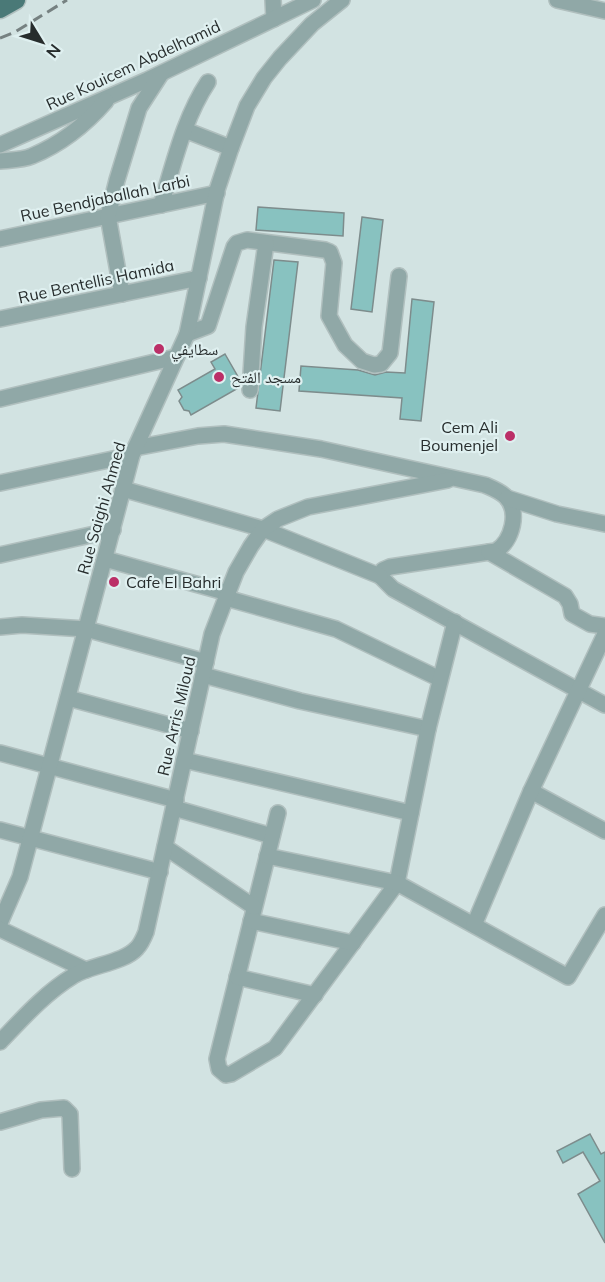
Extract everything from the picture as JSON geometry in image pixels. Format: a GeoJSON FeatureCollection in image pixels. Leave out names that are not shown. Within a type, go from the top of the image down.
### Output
{"type":"FeatureCollection","features":[{"type":"Feature","properties":{"kind":"main road"},"geometry":{"type":"LineString","coordinates":[[0,9],[16,0]]}},
{"type":"Feature","properties":{"kind":"street"},"geometry":{"type":"LineString","coordinates":[[273,0],[274,19]]}},
{"type":"Feature","properties":{"kind":"street","name":"Rue Kouicem Abdelhamid"},"geometry":{"type":"LineString","coordinates":[[0,144],[108,98],[313,0]]}},
{"type":"Feature","properties":{"kind":"street","name":"Rue Saighi Ahmed"},"geometry":{"type":"LineString","coordinates":[[0,923],[20,877],[133,452],[187,334],[217,192],[231,148],[247,106],[264,78],[312,24],[342,0]]}},
{"type":"Feature","properties":{"kind":"street"},"geometry":{"type":"LineString","coordinates":[[557,0],[605,11]]}},
{"type":"Feature","properties":{"kind":"street"},"geometry":{"type":"LineString","coordinates":[[122,294],[108,216],[139,108],[160,74]]}},
{"type":"Feature","properties":{"kind":"street"},"geometry":{"type":"LineString","coordinates":[[161,205],[185,130],[198,97],[208,82]]}},
{"type":"Feature","properties":{"kind":"street"},"geometry":{"type":"LineString","coordinates":[[0,161],[30,157],[62,140],[90,120],[108,98]]}},
{"type":"Feature","properties":{"kind":"street"},"geometry":{"type":"LineString","coordinates":[[185,130],[231,148]]}},
{"type":"Feature","properties":{"kind":"street","name":"Rue Bendjaballah Larbi"},"geometry":{"type":"LineString","coordinates":[[0,239],[217,192]]}},
{"type":"Feature","properties":{"kind":"street"},"geometry":{"type":"LineString","coordinates":[[187,334],[208,326],[237,243],[247,240],[330,252],[334,262],[329,316],[345,345],[362,361],[374,365],[385,360],[390,353],[399,276]]}},
{"type":"Feature","properties":{"kind":"street"},"geometry":{"type":"LineString","coordinates":[[250,390],[254,327],[266,243]]}},
{"type":"Feature","properties":{"kind":"street","name":"Rue Bentellis Hamida"},"geometry":{"type":"LineString","coordinates":[[0,319],[199,278]]}},
{"type":"Feature","properties":{"kind":"street"},"geometry":{"type":"LineString","coordinates":[[0,399],[176,357]]}},
{"type":"Feature","properties":{"kind":"street"},"geometry":{"type":"LineString","coordinates":[[0,483],[198,436],[224,434],[321,448],[485,485],[507,498],[557,514],[605,524]]}},
{"type":"Feature","properties":{"kind":"street","name":"Rue Arris Miloud"},"geometry":{"type":"LineString","coordinates":[[0,1042],[21,1019],[58,986],[75,974],[124,956],[137,948],[146,932],[212,634],[236,572],[263,529],[278,519],[308,507],[454,478]]}},
{"type":"Feature","properties":{"kind":"street"},"geometry":{"type":"LineString","coordinates":[[123,489],[263,529],[380,576],[393,589],[605,705]]}},
{"type":"Feature","properties":{"kind":"street"},"geometry":{"type":"LineString","coordinates":[[380,576],[382,570],[390,567],[496,551],[504,546],[510,536],[513,516],[507,498]]}},
{"type":"Feature","properties":{"kind":"street"},"geometry":{"type":"LineString","coordinates":[[0,555],[112,530]]}},
{"type":"Feature","properties":{"kind":"street"},"geometry":{"type":"LineString","coordinates":[[489,552],[565,596],[572,614],[590,624],[605,626]]}},
{"type":"Feature","properties":{"kind":"street"},"geometry":{"type":"LineString","coordinates":[[105,559],[336,628],[440,679]]}},
{"type":"Feature","properties":{"kind":"street"},"geometry":{"type":"LineString","coordinates":[[278,813],[217,1059],[219,1070],[226,1075],[275,1048],[397,883],[428,729],[455,622]]}},
{"type":"Feature","properties":{"kind":"street"},"geometry":{"type":"LineString","coordinates":[[0,627],[86,629],[300,701],[428,729]]}},
{"type":"Feature","properties":{"kind":"street"},"geometry":{"type":"LineString","coordinates":[[474,925],[531,791],[605,634]]}},
{"type":"Feature","properties":{"kind":"street"},"geometry":{"type":"LineString","coordinates":[[68,698],[191,731]]}},
{"type":"Feature","properties":{"kind":"street"},"geometry":{"type":"LineString","coordinates":[[0,753],[175,804],[272,836]]}},
{"type":"Feature","properties":{"kind":"street"},"geometry":{"type":"LineString","coordinates":[[184,760],[411,813]]}},
{"type":"Feature","properties":{"kind":"street"},"geometry":{"type":"LineString","coordinates":[[531,791],[605,831]]}},
{"type":"Feature","properties":{"kind":"street"},"geometry":{"type":"LineString","coordinates":[[0,830],[160,872]]}},
{"type":"Feature","properties":{"kind":"street"},"geometry":{"type":"LineString","coordinates":[[165,847],[252,914],[353,943]]}},
{"type":"Feature","properties":{"kind":"street"},"geometry":{"type":"LineString","coordinates":[[267,856],[397,883],[568,977],[605,915]]}},
{"type":"Feature","properties":{"kind":"street"},"geometry":{"type":"LineString","coordinates":[[0,929],[86,970]]}},
{"type":"Feature","properties":{"kind":"street"},"geometry":{"type":"LineString","coordinates":[[237,977],[315,994]]}},
{"type":"Feature","properties":{"kind":"street"},"geometry":{"type":"LineString","coordinates":[[0,1122],[41,1110],[64,1108],[70,1114],[72,1169]]}},
{"type":"Feature","properties":{"kind":"building"},"geometry":{"type":"Polygon","coordinates":[[[258,207],[344,213],[343,236],[256,230],[258,207]]]}},
{"type":"Feature","properties":{"kind":"building"},"geometry":{"type":"Polygon","coordinates":[[[362,217],[383,220],[372,312],[351,309],[362,217]]]}},
{"type":"Feature","properties":{"kind":"building"},"geometry":{"type":"Polygon","coordinates":[[[274,260],[298,262],[280,411],[256,408],[274,260]]]}},
{"type":"Feature","properties":{"kind":"building"},"geometry":{"type":"Polygon","coordinates":[[[412,299],[434,302],[421,421],[400,419],[402,398],[299,391],[301,366],[358,370],[375,375],[386,372],[405,373],[412,299]]]}},
{"type":"Feature","properties":{"kind":"building","name":"مسجد الفتح"},"geometry":{"type":"Polygon","coordinates":[[[225,354],[241,382],[240,387],[191,415],[189,411],[184,410],[179,401],[182,397],[178,390],[215,369],[211,362],[225,354]]]}},
{"type":"Feature","properties":{"kind":"building"},"geometry":{"type":"Polygon","coordinates":[[[590,1134],[601,1154],[605,1152],[605,1243],[578,1194],[600,1181],[583,1152],[563,1163],[557,1151],[590,1134]]]}},
{"type":"Feature","properties":{"kind":"railway"},"geometry":{"type":"LineString","coordinates":[[0,38],[15,32],[67,0]]}},
{"type":"Feature","properties":{"kind":"place","name":"سطايفي"},"geometry":{"type":"Point","coordinates":[159,349]}},
{"type":"Feature","properties":{"kind":"place","name":"مسجد الفتح"},"geometry":{"type":"Point","coordinates":[219,377]}},
{"type":"Feature","properties":{"kind":"place","name":"Cem Ali Boumenjel"},"geometry":{"type":"Point","coordinates":[510,436]}},
{"type":"Feature","properties":{"kind":"place","name":"Cafe El Bahri"},"geometry":{"type":"Point","coordinates":[114,582]}}]}
